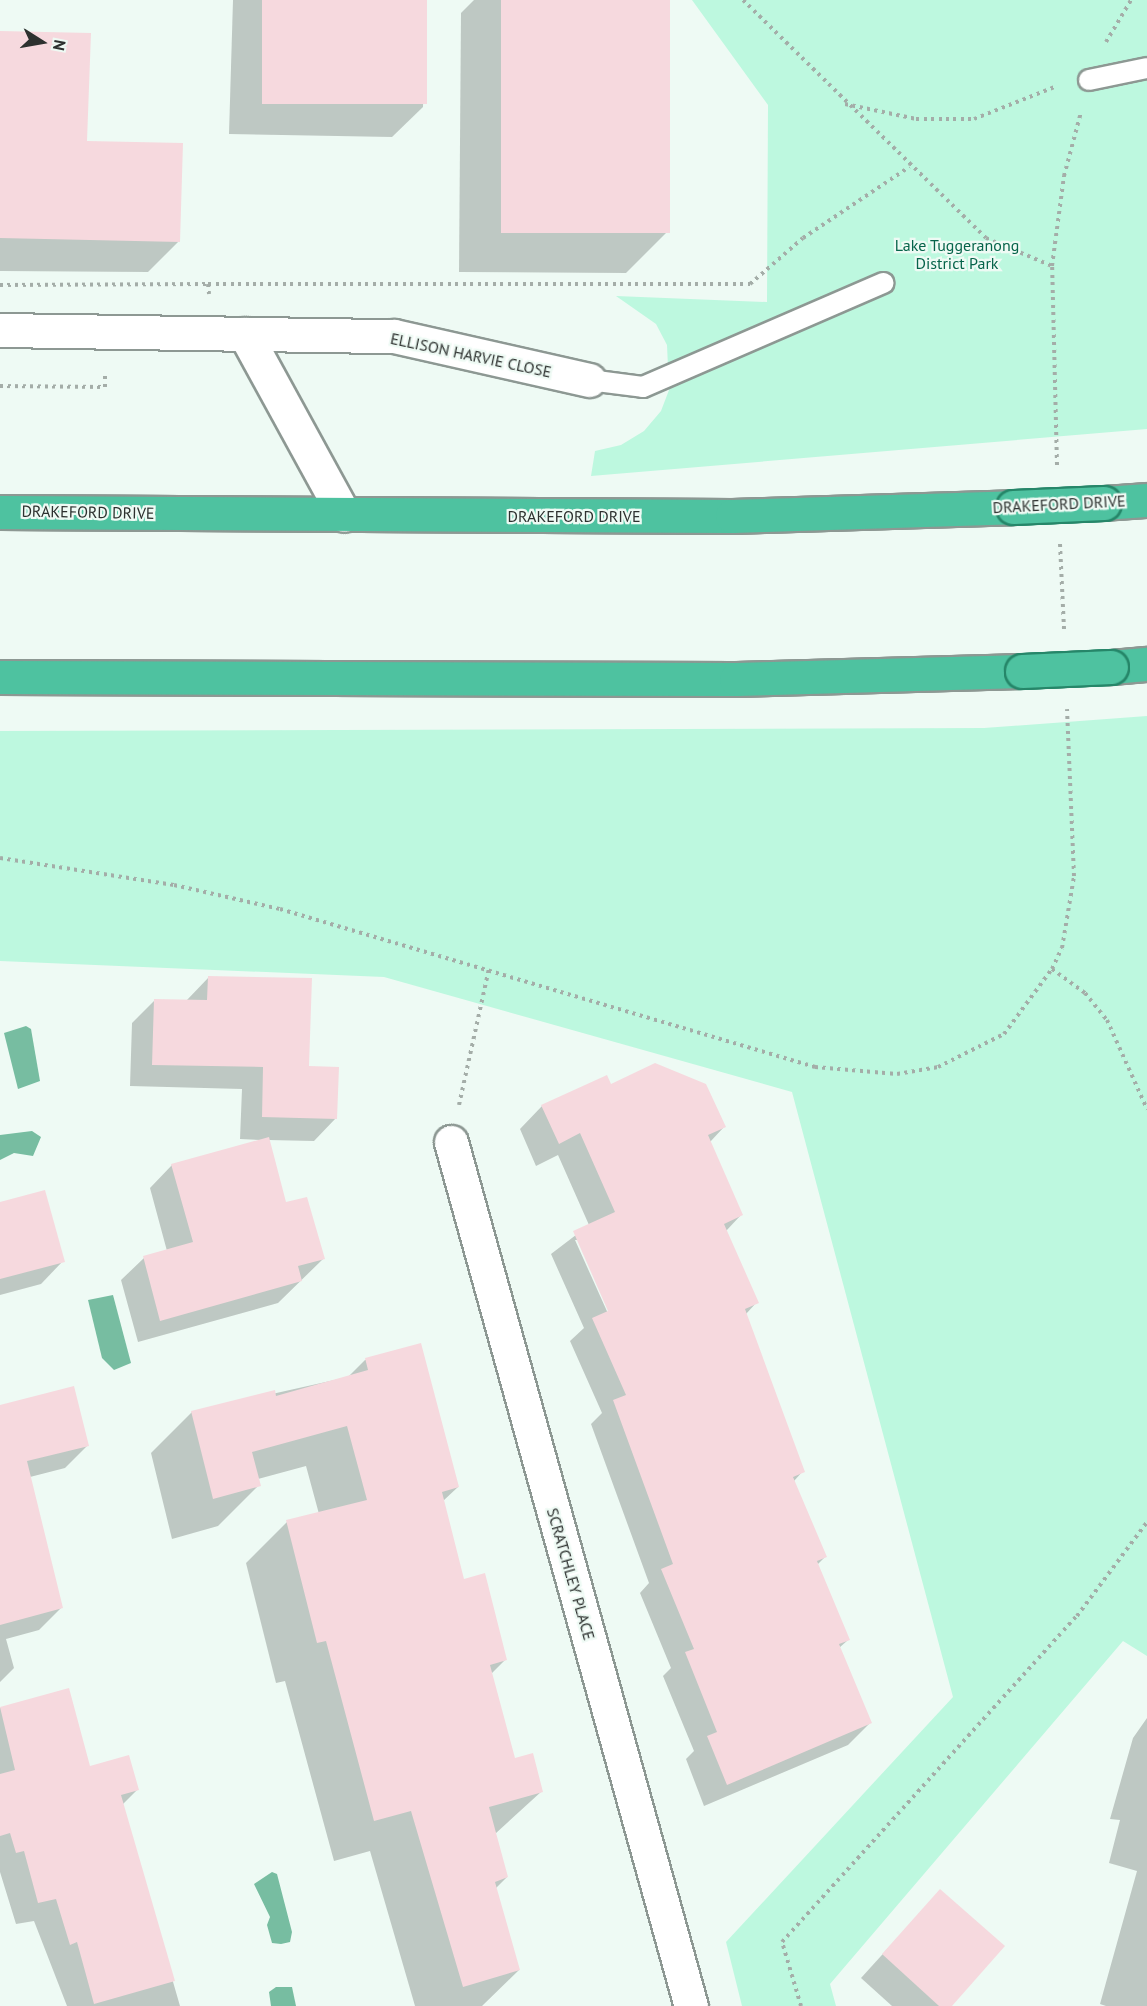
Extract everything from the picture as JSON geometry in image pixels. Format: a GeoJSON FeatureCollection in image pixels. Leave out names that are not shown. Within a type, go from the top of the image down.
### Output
{"type":"FeatureCollection","features":[{"type":"Feature","properties":{"kind":"highway","name":"DRAKEFORD DRIVE"},"geometry":{"type":"LineString","coordinates":[[0,512],[732,516],[1013,507],[1147,500]]}},
{"type":"Feature","properties":{"kind":"highway"},"geometry":{"type":"LineString","coordinates":[[0,677],[736,679],[1022,671],[1147,664]]}},
{"type":"Feature","properties":{"kind":"street","name":"ELLISON HARVIE CLOSE"},"geometry":{"type":"LineString","coordinates":[[0,330],[394,336],[589,380]]}},
{"type":"Feature","properties":{"kind":"street"},"geometry":{"type":"LineString","coordinates":[[245,334],[344,515]]}},
{"type":"Feature","properties":{"kind":"street","name":"SCRATCHLEY PLACE"},"geometry":{"type":"LineString","coordinates":[[451,1142],[692,2006]]}},
{"type":"Feature","properties":{"kind":"lane"},"geometry":{"type":"LineString","coordinates":[[1092,71],[1147,68]]}},
{"type":"Feature","properties":{"kind":"lane"},"geometry":{"type":"LineString","coordinates":[[589,380],[643,387],[884,283]]}},
{"type":"Feature","properties":{"kind":"path"},"geometry":{"type":"LineString","coordinates":[[742,0],[844,104],[986,238],[1052,266]]}},
{"type":"Feature","properties":{"kind":"path"},"geometry":{"type":"LineString","coordinates":[[1057,468],[1052,266],[1064,176],[1092,71],[1131,0]]}},
{"type":"Feature","properties":{"kind":"path"},"geometry":{"type":"LineString","coordinates":[[844,104],[916,119],[974,119],[1042,95],[1092,71]]}},
{"type":"Feature","properties":{"kind":"path"},"geometry":{"type":"LineString","coordinates":[[208,284],[750,284],[803,238],[909,167]]}},
{"type":"Feature","properties":{"kind":"path"},"geometry":{"type":"LineString","coordinates":[[0,386],[105,387],[105,360]]}},
{"type":"Feature","properties":{"kind":"path"},"geometry":{"type":"LineString","coordinates":[[1060,540],[1064,636]]}},
{"type":"Feature","properties":{"kind":"path"},"geometry":{"type":"LineString","coordinates":[[0,858],[174,885],[390,938],[815,1067],[888,1074],[938,1067],[980,1049],[1004,1034],[1052,969],[1062,948],[1074,876],[1066,696]]}},
{"type":"Feature","properties":{"kind":"path"},"geometry":{"type":"LineString","coordinates":[[451,1142],[489,968]]}},
{"type":"Feature","properties":{"kind":"path"},"geometry":{"type":"LineString","coordinates":[[1052,969],[1084,993],[1107,1020],[1147,1109]]}},
{"type":"Feature","properties":{"kind":"path"},"geometry":{"type":"LineString","coordinates":[[801,2006],[782,1942],[1077,1616],[1147,1522]]}},
{"type":"Feature","properties":{"kind":"green space","name":"Lake Tuggeranong District Park"},"geometry":{"type":"Polygon","coordinates":[[[692,0],[1147,0],[1147,429],[591,476],[595,451],[621,445],[644,431],[661,411],[669,390],[667,345],[656,324],[616,296],[767,302],[768,105],[692,0]]]}},
{"type":"Feature","properties":{"kind":"green space"},"geometry":{"type":"Polygon","coordinates":[[[1147,716],[1147,1656],[1123,1641],[830,1984],[836,2006],[742,2006],[726,1942],[953,1697],[792,1092],[384,977],[0,961],[0,731],[984,728],[1147,716]]]}},
{"type":"Feature","properties":{"kind":"shaded area"},"geometry":{"type":"Polygon","coordinates":[[[26,1026],[31,1029],[40,1081],[18,1089],[4,1033],[26,1026]]]}},
{"type":"Feature","properties":{"kind":"shaded area"},"geometry":{"type":"Polygon","coordinates":[[[32,1131],[41,1137],[33,1156],[14,1153],[0,1160],[0,1135],[32,1131]]]}},
{"type":"Feature","properties":{"kind":"shaded area"},"geometry":{"type":"Polygon","coordinates":[[[113,1295],[131,1363],[114,1370],[102,1358],[88,1300],[113,1295]]]}},
{"type":"Feature","properties":{"kind":"shaded area"},"geometry":{"type":"Polygon","coordinates":[[[272,1872],[277,1874],[292,1932],[290,1942],[281,1944],[272,1943],[267,1925],[270,1917],[254,1884],[272,1872]]]}},
{"type":"Feature","properties":{"kind":"shaded area"},"geometry":{"type":"Polygon","coordinates":[[[276,1987],[292,1987],[296,2006],[271,2006],[269,1992],[276,1987]]]}},
{"type":"Feature","properties":{"kind":"building"},"geometry":{"type":"Polygon","coordinates":[[[262,0],[427,0],[427,104],[262,104],[262,0]]]}},
{"type":"Feature","properties":{"kind":"building"},"geometry":{"type":"Polygon","coordinates":[[[501,0],[670,0],[670,233],[501,233],[501,0]]]}},
{"type":"Feature","properties":{"kind":"building"},"geometry":{"type":"Polygon","coordinates":[[[0,31],[91,33],[87,141],[183,143],[180,242],[0,238],[0,31]]]}},
{"type":"Feature","properties":{"kind":"building"},"geometry":{"type":"Polygon","coordinates":[[[208,976],[312,978],[309,1066],[339,1067],[337,1119],[262,1117],[263,1067],[152,1065],[154,999],[207,1000],[208,976]]]}},
{"type":"Feature","properties":{"kind":"building"},"geometry":{"type":"Polygon","coordinates":[[[655,1063],[706,1084],[726,1127],[708,1135],[743,1215],[724,1224],[759,1303],[745,1309],[805,1472],[793,1477],[827,1557],[817,1561],[850,1640],[839,1644],[872,1723],[727,1785],[707,1736],[717,1732],[685,1652],[694,1649],[661,1569],[673,1564],[613,1400],[626,1395],[592,1318],[608,1311],[573,1231],[615,1212],[580,1133],[559,1144],[541,1105],[607,1075],[611,1084],[655,1063]]]}},
{"type":"Feature","properties":{"kind":"building"},"geometry":{"type":"Polygon","coordinates":[[[269,1137],[286,1202],[307,1197],[325,1259],[298,1266],[302,1281],[160,1321],[143,1256],[193,1242],[171,1164],[269,1137]]]}},
{"type":"Feature","properties":{"kind":"building"},"geometry":{"type":"Polygon","coordinates":[[[45,1190],[65,1262],[0,1279],[0,1202],[45,1190]]]}},
{"type":"Feature","properties":{"kind":"building"},"geometry":{"type":"Polygon","coordinates":[[[421,1343],[459,1487],[442,1492],[464,1579],[485,1573],[507,1660],[490,1665],[515,1758],[533,1753],[543,1792],[489,1807],[508,1877],[495,1882],[520,1970],[463,1987],[411,1811],[374,1821],[326,1641],[317,1643],[286,1520],[367,1500],[347,1426],[252,1452],[261,1486],[213,1499],[191,1411],[275,1390],[276,1396],[368,1370],[365,1358],[421,1343]]]}},
{"type":"Feature","properties":{"kind":"building"},"geometry":{"type":"Polygon","coordinates":[[[74,1386],[89,1446],[27,1461],[63,1608],[0,1625],[0,1405],[74,1386]]]}},
{"type":"Feature","properties":{"kind":"building"},"geometry":{"type":"Polygon","coordinates":[[[69,1688],[90,1766],[129,1755],[139,1790],[121,1795],[175,1981],[94,2004],[77,1942],[70,1945],[56,1899],[38,1903],[24,1851],[16,1853],[10,1833],[0,1836],[0,1774],[15,1770],[0,1707],[69,1688]]]}},
{"type":"Feature","properties":{"kind":"building"},"geometry":{"type":"Polygon","coordinates":[[[940,1889],[1005,1946],[952,2006],[939,2006],[882,1954],[940,1889]]]}}]}
